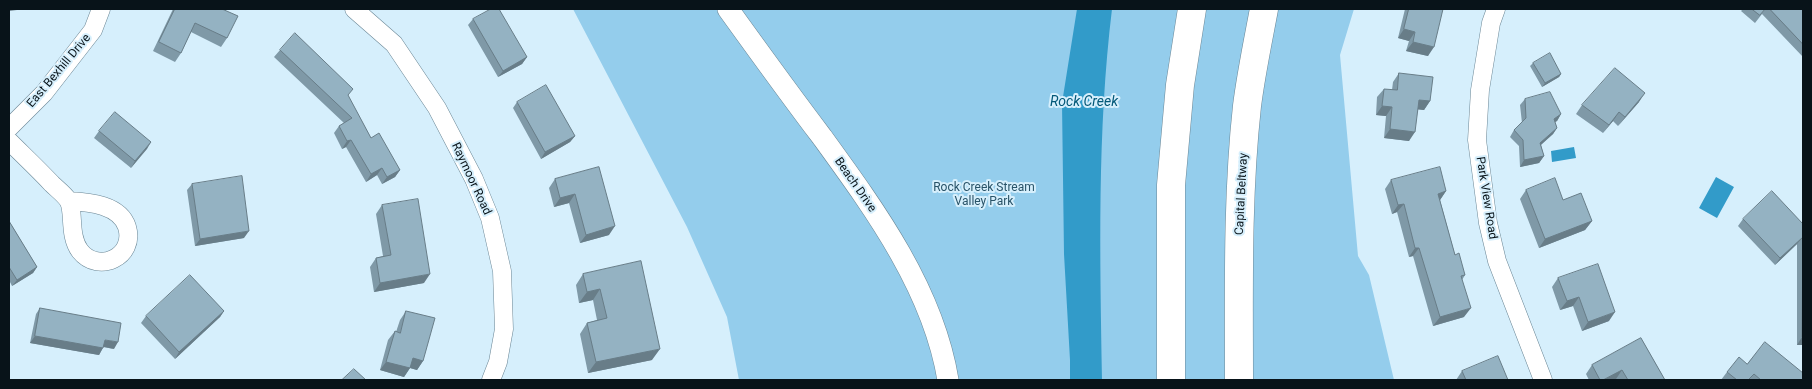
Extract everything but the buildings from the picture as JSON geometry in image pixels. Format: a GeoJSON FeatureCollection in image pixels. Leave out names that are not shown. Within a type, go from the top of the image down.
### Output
{"type":"FeatureCollection","features":[{"type":"Feature","properties":{"kind":"highway"},"geometry":{"type":"LineString","coordinates":[[1171,380],[1171,185],[1180,85],[1192,9]]}},
{"type":"Feature","properties":{"kind":"highway","name":"Capital Beltway"},"geometry":{"type":"LineString","coordinates":[[1239,380],[1241,192],[1248,106],[1264,9]]}},
{"type":"Feature","properties":{"kind":"street","name":"East Bexhill Drive"},"geometry":{"type":"LineString","coordinates":[[9,128],[44,93],[93,30],[101,9]]}},
{"type":"Feature","properties":{"kind":"street","name":"Raymoor Road"},"geometry":{"type":"LineString","coordinates":[[354,9],[394,44],[437,108],[474,180],[490,218],[502,271],[504,329],[498,362],[491,380]]}},
{"type":"Feature","properties":{"kind":"street","name":"Beach Drive"},"geometry":{"type":"LineString","coordinates":[[728,9],[880,220],[927,308],[944,358],[948,380]]}},
{"type":"Feature","properties":{"kind":"street","name":"Park View Road"},"geometry":{"type":"LineString","coordinates":[[1496,9],[1491,23],[1480,90],[1477,140],[1488,223],[1497,261],[1543,380]]}},
{"type":"Feature","properties":{"kind":"street"},"geometry":{"type":"LineString","coordinates":[[9,140],[69,201]]}},
{"type":"Feature","properties":{"kind":"green space","name":"Rock Creek Stream Valley Park"},"geometry":{"type":"Polygon","coordinates":[[[573,9],[1354,9],[1340,55],[1358,256],[1369,275],[1394,380],[739,380],[727,317],[687,227],[573,9]]]}},
{"type":"Feature","properties":{"kind":"water","name":"Rock Creek"},"geometry":{"type":"Polygon","coordinates":[[[1077,9],[1112,9],[1107,55],[1102,148],[1100,241],[1102,380],[1070,380],[1064,254],[1062,103],[1077,9]]]}},
{"type":"Feature","properties":{"kind":"water"},"geometry":{"type":"Polygon","coordinates":[[[1574,147],[1576,158],[1552,162],[1551,151],[1574,147]]]}},
{"type":"Feature","properties":{"kind":"water"},"geometry":{"type":"Polygon","coordinates":[[[1716,177],[1734,187],[1717,218],[1699,208],[1716,177]]]}}]}
